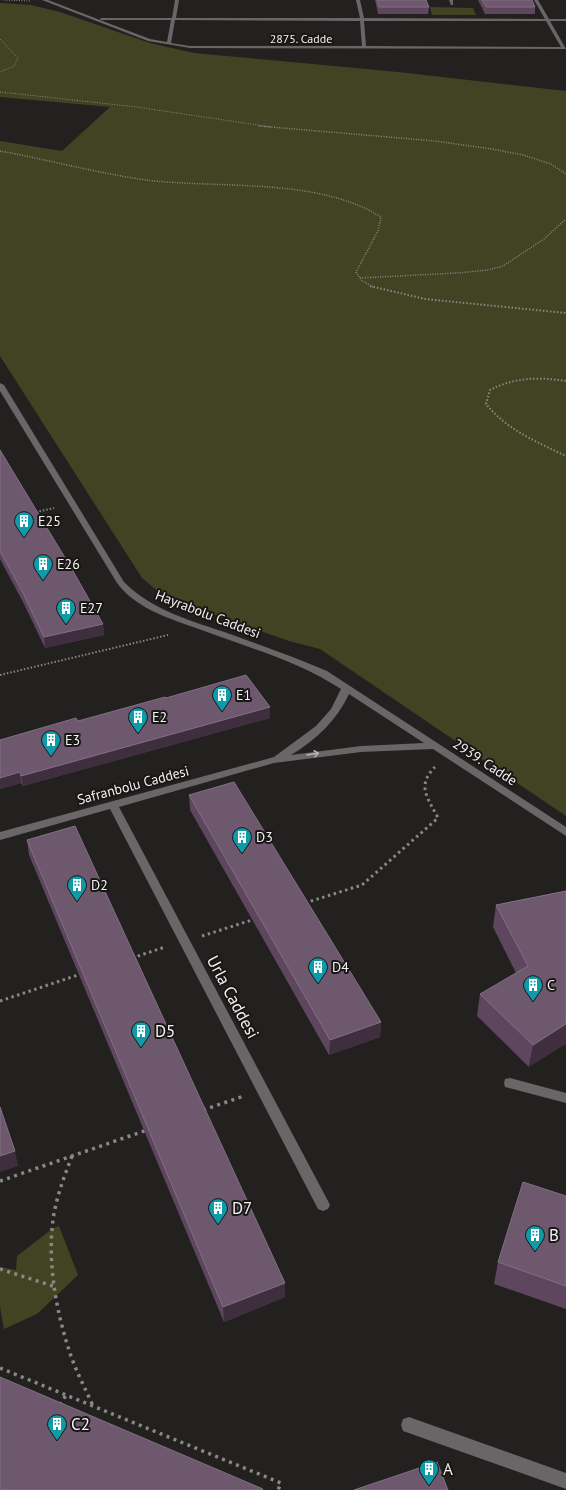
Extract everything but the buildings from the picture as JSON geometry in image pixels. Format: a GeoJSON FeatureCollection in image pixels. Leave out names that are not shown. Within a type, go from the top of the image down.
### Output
{"type":"FeatureCollection","features":[{"type":"Feature","properties":{"kind":"street","name":"2875. Cadde"},"geometry":{"type":"LineString","coordinates":[[44,0],[149,40],[190,47],[565,48]]}},
{"type":"Feature","properties":{"kind":"street"},"geometry":{"type":"LineString","coordinates":[[169,44],[177,0]]}},
{"type":"Feature","properties":{"kind":"street"},"geometry":{"type":"LineString","coordinates":[[358,0],[362,19],[364,48]]}},
{"type":"Feature","properties":{"kind":"street"},"geometry":{"type":"LineString","coordinates":[[536,0],[565,48]]}},
{"type":"Feature","properties":{"kind":"street"},"geometry":{"type":"LineString","coordinates":[[93,18],[566,20]]}},
{"type":"Feature","properties":{"kind":"street","name":"Hayrabolu Caddesi"},"geometry":{"type":"LineString","coordinates":[[0,385],[121,583],[135,598],[158,611],[298,662],[324,673],[388,714]]}},
{"type":"Feature","properties":{"kind":"street","name":"Safranbolu Caddesi"},"geometry":{"type":"LineString","coordinates":[[274,760],[316,733],[337,709],[347,687]]}},
{"type":"Feature","properties":{"kind":"street","name":"2939. Cadde"},"geometry":{"type":"LineString","coordinates":[[388,714],[566,832]]}},
{"type":"Feature","properties":{"kind":"street","name":"Safranbolu Caddesi"},"geometry":{"type":"LineString","coordinates":[[0,836],[274,760],[361,749],[436,746]]}},
{"type":"Feature","properties":{"kind":"street","name":"Urla Caddesi"},"geometry":{"type":"LineString","coordinates":[[113,805],[323,1205]]}},
{"type":"Feature","properties":{"kind":"street"},"geometry":{"type":"LineString","coordinates":[[510,1083],[566,1098]]}},
{"type":"Feature","properties":{"kind":"street"},"geometry":{"type":"LineString","coordinates":[[409,1425],[566,1481]]}},
{"type":"Feature","properties":{"kind":"path"},"geometry":{"type":"LineString","coordinates":[[4,0],[44,0]]}},
{"type":"Feature","properties":{"kind":"path"},"geometry":{"type":"LineString","coordinates":[[0,39],[18,58],[14,66],[0,72]]}},
{"type":"Feature","properties":{"kind":"path"},"geometry":{"type":"LineString","coordinates":[[0,92],[137,108],[253,125],[435,141],[492,149],[523,155],[551,164],[566,174]]}},
{"type":"Feature","properties":{"kind":"path"},"geometry":{"type":"LineString","coordinates":[[0,151],[110,174],[148,180],[314,193],[346,199],[375,210],[381,217],[381,225],[359,261],[356,272],[360,278],[371,286],[424,299],[566,313]]}},
{"type":"Feature","properties":{"kind":"path"},"geometry":{"type":"LineString","coordinates":[[360,278],[456,273],[488,270],[503,266],[544,240],[566,220]]}},
{"type":"Feature","properties":{"kind":"path"},"geometry":{"type":"LineString","coordinates":[[566,381],[535,377],[509,380],[490,390],[486,404],[498,418],[508,425],[566,456]]}},
{"type":"Feature","properties":{"kind":"path"},"geometry":{"type":"LineString","coordinates":[[29,514],[72,504]]}},
{"type":"Feature","properties":{"kind":"path"},"geometry":{"type":"LineString","coordinates":[[0,675],[201,627]]}},
{"type":"Feature","properties":{"kind":"path"},"geometry":{"type":"LineString","coordinates":[[303,904],[362,885],[438,818],[424,791],[424,780],[435,767],[454,758]]}},
{"type":"Feature","properties":{"kind":"path"},"geometry":{"type":"LineString","coordinates":[[126,960],[259,918]]}},
{"type":"Feature","properties":{"kind":"path"},"geometry":{"type":"LineString","coordinates":[[0,1001],[89,972]]}},
{"type":"Feature","properties":{"kind":"path"},"geometry":{"type":"LineString","coordinates":[[197,1112],[263,1090]]}},
{"type":"Feature","properties":{"kind":"path"},"geometry":{"type":"LineString","coordinates":[[0,1181],[153,1128]]}},
{"type":"Feature","properties":{"kind":"path"},"geometry":{"type":"LineString","coordinates":[[72,1156],[60,1190],[52,1229],[56,1287],[60,1315],[72,1358],[93,1406]]}},
{"type":"Feature","properties":{"kind":"path"},"geometry":{"type":"LineString","coordinates":[[0,1269],[56,1287]]}},
{"type":"Feature","properties":{"kind":"path"},"geometry":{"type":"LineString","coordinates":[[0,1368],[281,1483],[278,1490]]}},
{"type":"Feature","properties":{"kind":"path"},"geometry":{"type":"LineString","coordinates":[[58,1409],[66,1395]]}},
{"type":"Feature","properties":{"kind":"green space"},"geometry":{"type":"Polygon","coordinates":[[[0,3],[31,5],[60,12],[150,43],[194,53],[398,72],[566,91],[566,816],[320,649],[289,641],[183,604],[159,592],[142,578],[0,356],[0,141],[62,151],[110,107],[0,97],[0,3]]]}},
{"type":"Feature","properties":{"kind":"green space"},"geometry":{"type":"Polygon","coordinates":[[[430,7],[473,8],[476,15],[432,15],[430,7]]]}},
{"type":"Feature","properties":{"kind":"green space"},"geometry":{"type":"Polygon","coordinates":[[[59,1226],[78,1275],[37,1314],[4,1329],[0,1307],[0,1267],[16,1270],[17,1256],[52,1229],[59,1226]]]}},
{"type":"Feature","properties":{"kind":"place","name":"E25"},"geometry":{"type":"Point","coordinates":[24,538]}},
{"type":"Feature","properties":{"kind":"place","name":"E26"},"geometry":{"type":"Point","coordinates":[43,581]}},
{"type":"Feature","properties":{"kind":"place","name":"E27"},"geometry":{"type":"Point","coordinates":[66,625]}},
{"type":"Feature","properties":{"kind":"place","name":"E1"},"geometry":{"type":"Point","coordinates":[222,712]}},
{"type":"Feature","properties":{"kind":"place","name":"E2"},"geometry":{"type":"Point","coordinates":[138,734]}},
{"type":"Feature","properties":{"kind":"place","name":"E3"},"geometry":{"type":"Point","coordinates":[51,757]}},
{"type":"Feature","properties":{"kind":"place","name":"D3"},"geometry":{"type":"Point","coordinates":[242,854]}},
{"type":"Feature","properties":{"kind":"place","name":"D2"},"geometry":{"type":"Point","coordinates":[77,902]}},
{"type":"Feature","properties":{"kind":"place","name":"D4"},"geometry":{"type":"Point","coordinates":[318,984]}},
{"type":"Feature","properties":{"kind":"place","name":"C"},"geometry":{"type":"Point","coordinates":[533,1002]}},
{"type":"Feature","properties":{"kind":"place","name":"D5"},"geometry":{"type":"Point","coordinates":[141,1048]}},
{"type":"Feature","properties":{"kind":"place","name":"D7"},"geometry":{"type":"Point","coordinates":[218,1225]}},
{"type":"Feature","properties":{"kind":"place","name":"B"},"geometry":{"type":"Point","coordinates":[535,1252]}},
{"type":"Feature","properties":{"kind":"place","name":"C2"},"geometry":{"type":"Point","coordinates":[57,1441]}},
{"type":"Feature","properties":{"kind":"place","name":"A"},"geometry":{"type":"Point","coordinates":[429,1486]}}]}
